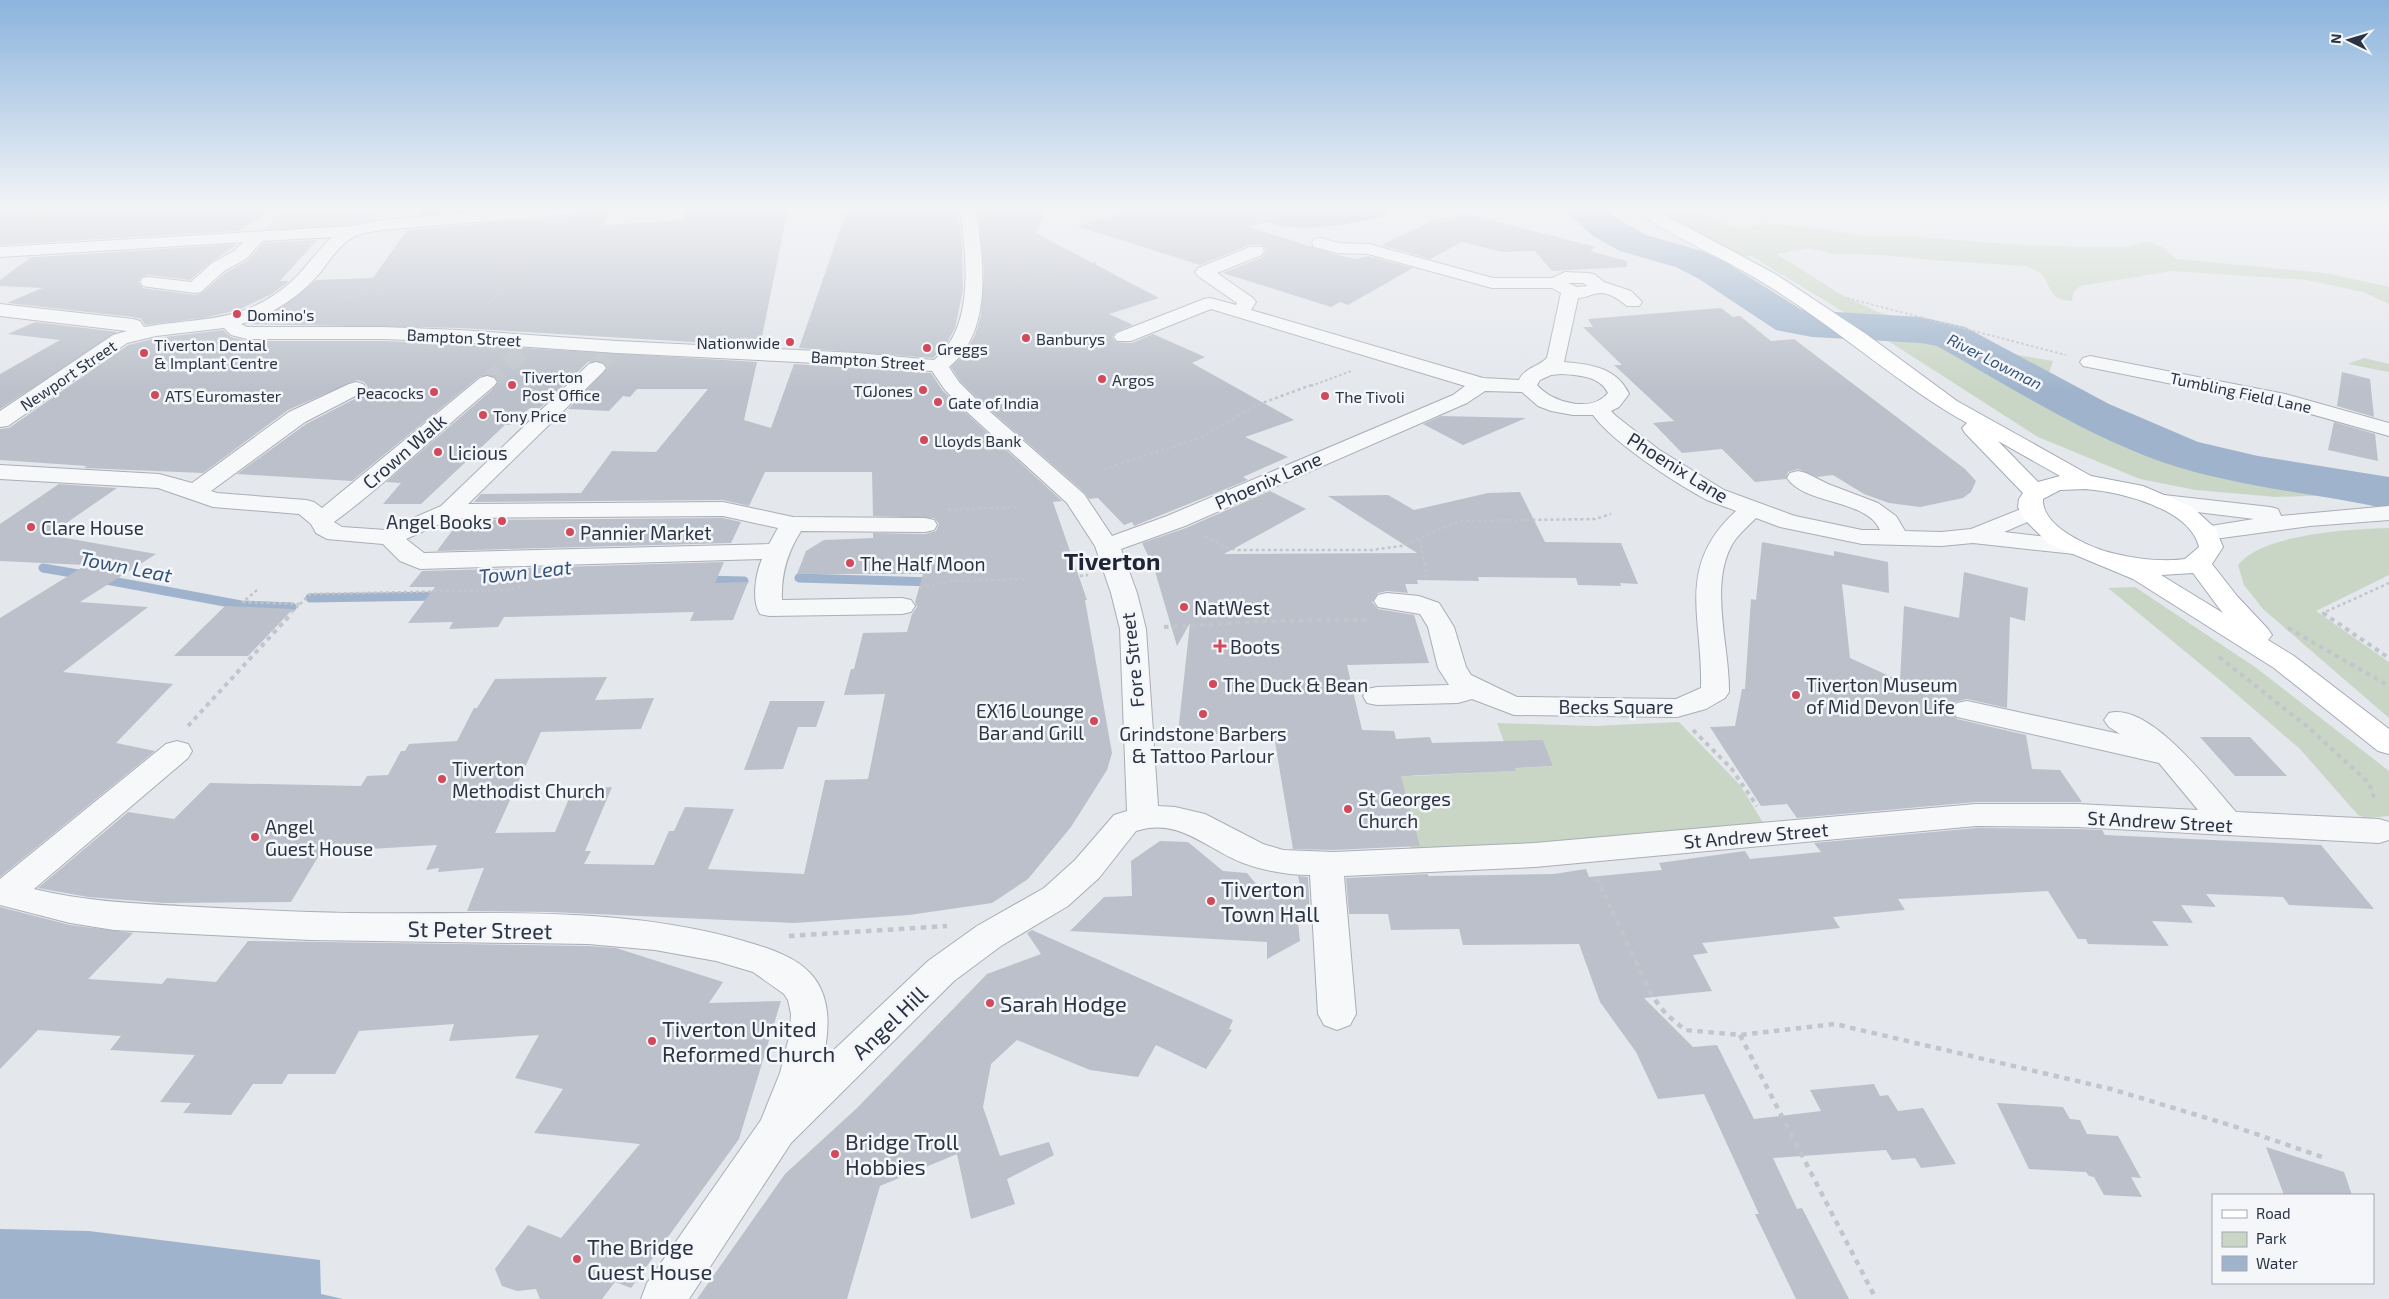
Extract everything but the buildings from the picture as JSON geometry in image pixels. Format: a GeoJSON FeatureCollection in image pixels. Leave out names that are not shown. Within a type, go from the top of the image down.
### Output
{"type":"FeatureCollection","features":[{"type":"Feature","properties":{"kind":"main road"},"geometry":{"type":"LineString","coordinates":[[1754,270],[1829,317],[1950,405],[2086,482]]}},
{"type":"Feature","properties":{"kind":"main road"},"geometry":{"type":"LineString","coordinates":[[1950,405],[2033,502],[2049,532],[2074,546],[2117,562],[2142,574],[2284,662],[2389,744]]}},
{"type":"Feature","properties":{"kind":"main road"},"geometry":{"type":"LineString","coordinates":[[2033,502],[2050,484],[2086,482],[2116,486],[2164,502],[2189,516],[2207,533],[2211,547],[2198,563],[2157,568],[2117,562]]}},
{"type":"Feature","properties":{"kind":"main road"},"geometry":{"type":"LineString","coordinates":[[2198,563],[2228,602],[2284,662]]}},
{"type":"Feature","properties":{"kind":"street"},"geometry":{"type":"LineString","coordinates":[[149,282],[200,290],[216,270]]}},
{"type":"Feature","properties":{"kind":"street"},"geometry":{"type":"LineString","coordinates":[[0,310],[133,325],[139,334],[229,322],[266,308],[289,292],[313,270]]}},
{"type":"Feature","properties":{"kind":"street"},"geometry":{"type":"LineString","coordinates":[[938,366],[948,360],[963,341],[970,312],[971,270]]}},
{"type":"Feature","properties":{"kind":"street"},"geometry":{"type":"LineString","coordinates":[[1210,270],[1204,272],[1247,302],[1240,313]]}},
{"type":"Feature","properties":{"kind":"street"},"geometry":{"type":"LineString","coordinates":[[1445,270],[1492,283],[1563,287],[1591,291],[1598,286],[1625,295],[1633,302]]}},
{"type":"Feature","properties":{"kind":"street"},"geometry":{"type":"LineString","coordinates":[[1547,369],[1576,369],[1590,372],[1611,382],[1619,394],[1610,404],[1599,408],[1574,409],[1548,403],[1530,392],[1527,386],[1531,376],[1547,369],[1556,360],[1563,332],[1563,287]]}},
{"type":"Feature","properties":{"kind":"street"},"geometry":{"type":"LineString","coordinates":[[1124,337],[1210,303],[1482,384],[1510,387],[1527,386]]}},
{"type":"Feature","properties":{"kind":"street","name":"Bampton Street"},"geometry":{"type":"LineString","coordinates":[[229,322],[238,331],[268,335],[383,333],[458,336],[607,357],[788,355],[938,366]]}},
{"type":"Feature","properties":{"kind":"street"},"geometry":{"type":"LineString","coordinates":[[1563,332],[1574,356],[1590,372]]}},
{"type":"Feature","properties":{"kind":"street","name":"Newport Street"},"geometry":{"type":"LineString","coordinates":[[0,421],[112,344],[139,334]]}},
{"type":"Feature","properties":{"kind":"street"},"geometry":{"type":"LineString","coordinates":[[449,511],[465,493],[607,357]]}},
{"type":"Feature","properties":{"kind":"street","name":"Tumbling Field Lane"},"geometry":{"type":"LineString","coordinates":[[2090,362],[2386,421]]}},
{"type":"Feature","properties":{"kind":"street","name":"Fore Street"},"geometry":{"type":"LineString","coordinates":[[938,366],[952,386],[986,420],[1076,499],[1107,546],[1124,593],[1133,629],[1143,817]]}},
{"type":"Feature","properties":{"kind":"street","name":"Crown Walk"},"geometry":{"type":"LineString","coordinates":[[321,520],[346,502],[445,415],[487,382]]}},
{"type":"Feature","properties":{"kind":"street","name":"Tumbling Field Lane"},"geometry":{"type":"LineString","coordinates":[[2177,383],[2230,401],[2294,408],[2389,435]]}},
{"type":"Feature","properties":{"kind":"street","name":"Phoenix Lane"},"geometry":{"type":"LineString","coordinates":[[1107,546],[1176,520],[1460,399],[1482,384]]}},
{"type":"Feature","properties":{"kind":"street"},"geometry":{"type":"LineString","coordinates":[[193,492],[297,417],[356,388]]}},
{"type":"Feature","properties":{"kind":"street","name":"Phoenix Lane"},"geometry":{"type":"LineString","coordinates":[[1599,408],[1608,421],[1650,454],[1716,495],[1751,510],[1824,531],[1896,538],[1973,536],[2074,546]]}},
{"type":"Feature","properties":{"kind":"street"},"geometry":{"type":"LineString","coordinates":[[0,472],[159,481],[213,500],[229,503],[306,507],[321,520],[325,528],[336,534],[390,537],[449,511],[723,509],[793,524],[925,525]]}},
{"type":"Feature","properties":{"kind":"street"},"geometry":{"type":"LineString","coordinates":[[1798,478],[1818,490],[1852,501],[1879,514],[1887,521],[1896,538]]}},
{"type":"Feature","properties":{"kind":"street","name":"Phoenix Lane"},"geometry":{"type":"LineString","coordinates":[[1973,536],[2033,502]]}},
{"type":"Feature","properties":{"kind":"street"},"geometry":{"type":"LineString","coordinates":[[2164,502],[2310,519]]}},
{"type":"Feature","properties":{"kind":"street","name":"Becks Square"},"geometry":{"type":"LineString","coordinates":[[1387,601],[1418,604],[1430,609],[1440,627],[1452,668],[1461,681],[1514,706],[1677,708],[1696,702],[1715,692],[1716,674],[1710,628],[1710,581],[1714,560],[1722,540],[1751,510]]}},
{"type":"Feature","properties":{"kind":"street"},"geometry":{"type":"LineString","coordinates":[[2207,533],[2310,519],[2389,514]]}},
{"type":"Feature","properties":{"kind":"street"},"geometry":{"type":"LineString","coordinates":[[793,524],[776,551],[768,577],[768,608],[902,606]]}},
{"type":"Feature","properties":{"kind":"street"},"geometry":{"type":"LineString","coordinates":[[390,537],[409,556],[420,561],[776,551]]}},
{"type":"Feature","properties":{"kind":"street"},"geometry":{"type":"LineString","coordinates":[[1377,696],[1458,694],[1471,687]]}},
{"type":"Feature","properties":{"kind":"street"},"geometry":{"type":"LineString","coordinates":[[1967,710],[2168,755]]}},
{"type":"Feature","properties":{"kind":"street"},"geometry":{"type":"LineString","coordinates":[[2119,720],[2150,739],[2168,755],[2228,824]]}},
{"type":"Feature","properties":{"kind":"street"},"geometry":{"type":"LineString","coordinates":[[2,893],[178,751]]}},
{"type":"Feature","properties":{"kind":"street","name":"St Andrew Street"},"geometry":{"type":"LineString","coordinates":[[1143,817],[1175,818],[1194,822],[1253,854],[1283,862],[1326,863],[1584,851],[1976,815],[2036,814],[2228,824],[2378,820]]}},
{"type":"Feature","properties":{"kind":"street","name":"Angel Hill"},"geometry":{"type":"LineString","coordinates":[[663,1299],[777,1130],[941,971],[989,936],[1056,896],[1087,869],[1126,823],[1143,817]]}},
{"type":"Feature","properties":{"kind":"street"},"geometry":{"type":"LineString","coordinates":[[1326,863],[1337,1014]]}},
{"type":"Feature","properties":{"kind":"street","name":"St Peter Street"},"geometry":{"type":"LineString","coordinates":[[2,893],[94,914],[243,923],[547,929],[639,934],[749,955],[781,969],[798,984],[808,1000],[810,1021],[801,1073],[777,1130]]}},
{"type":"Feature","properties":{"kind":"path"},"geometry":{"type":"LineString","coordinates":[[458,336],[485,310],[519,270]]}},
{"type":"Feature","properties":{"kind":"path"},"geometry":{"type":"LineString","coordinates":[[1000,284],[1027,282],[1064,270]]}},
{"type":"Feature","properties":{"kind":"path"},"geometry":{"type":"LineString","coordinates":[[341,299],[385,290]]}},
{"type":"Feature","properties":{"kind":"path"},"geometry":{"type":"LineString","coordinates":[[1840,296],[1875,307],[2090,362]]}},
{"type":"Feature","properties":{"kind":"path"},"geometry":{"type":"LineString","coordinates":[[1104,469],[1153,455],[1200,438],[1258,405],[1342,376],[1386,356]]}},
{"type":"Feature","properties":{"kind":"path"},"geometry":{"type":"LineString","coordinates":[[925,525],[927,512],[1018,507]]}},
{"type":"Feature","properties":{"kind":"path"},"geometry":{"type":"LineString","coordinates":[[1176,520],[1224,547],[1238,550],[1372,550],[1401,546],[1444,527],[1468,520],[1595,519],[1611,514]]}},
{"type":"Feature","properties":{"kind":"path"},"geometry":{"type":"LineString","coordinates":[[1420,538],[1429,588]]}},
{"type":"Feature","properties":{"kind":"path"},"geometry":{"type":"LineString","coordinates":[[902,606],[922,586],[951,582],[1026,579]]}},
{"type":"Feature","properties":{"kind":"path"},"geometry":{"type":"LineString","coordinates":[[2389,583],[2323,612],[2389,658]]}},
{"type":"Feature","properties":{"kind":"path"},"geometry":{"type":"LineString","coordinates":[[178,751],[180,735],[300,604],[243,602],[257,590]]}},
{"type":"Feature","properties":{"kind":"path"},"geometry":{"type":"LineString","coordinates":[[1133,629],[1197,624],[1389,620],[1387,601]]}},
{"type":"Feature","properties":{"kind":"path"},"geometry":{"type":"LineString","coordinates":[[2281,624],[2389,686]]}},
{"type":"Feature","properties":{"kind":"path"},"geometry":{"type":"LineString","coordinates":[[2212,652],[2309,728],[2369,783],[2378,820]]}},
{"type":"Feature","properties":{"kind":"path"},"geometry":{"type":"LineString","coordinates":[[1677,708],[1685,722],[1731,768],[1761,812]]}},
{"type":"Feature","properties":{"kind":"path"},"geometry":{"type":"LineString","coordinates":[[1584,851],[1652,996],[1666,1014],[1685,1030],[1740,1035],[1835,1024],[2111,1090],[2233,1126],[2325,1158]]}},
{"type":"Feature","properties":{"kind":"path"},"geometry":{"type":"LineString","coordinates":[[749,955],[795,934],[942,925],[989,936]]}},
{"type":"Feature","properties":{"kind":"path"},"geometry":{"type":"LineString","coordinates":[[1740,1035],[1876,1299]]}},
{"type":"Feature","properties":{"kind":"green space"},"geometry":{"type":"Polygon","coordinates":[[[1774,270],[1802,270],[1840,294],[1878,312],[1967,337],[2006,353],[2053,361],[2049,373],[2075,390],[2114,408],[2152,436],[2266,469],[2389,488],[2389,493],[2276,497],[2196,490],[2140,479],[2038,437],[1774,270]]]}},
{"type":"Feature","properties":{"kind":"green space"},"geometry":{"type":"Polygon","coordinates":[[[2035,270],[2289,270],[2325,273],[2389,287],[2389,304],[2363,292],[2307,280],[2172,271],[2080,286],[2073,293],[2072,301],[2058,298],[2054,295],[2044,278],[2035,270]]]}},
{"type":"Feature","properties":{"kind":"green space"},"geometry":{"type":"Polygon","coordinates":[[[2364,358],[2389,364],[2389,372],[2348,364],[2364,358]]]}},
{"type":"Feature","properties":{"kind":"green space"},"geometry":{"type":"Polygon","coordinates":[[[2389,528],[2389,575],[2316,611],[2389,662],[2389,718],[2263,609],[2244,585],[2238,565],[2250,555],[2266,546],[2286,540],[2331,532],[2389,528]]]}},
{"type":"Feature","properties":{"kind":"green space"},"geometry":{"type":"Polygon","coordinates":[[[2135,587],[2255,667],[2389,771],[2389,816],[2366,818],[2358,815],[2300,749],[2108,588],[2135,587]]]}},
{"type":"Feature","properties":{"kind":"green space"},"geometry":{"type":"Polygon","coordinates":[[[1679,722],[1740,785],[1764,824],[1421,853],[1402,842],[1398,766],[1411,769],[1413,776],[1516,771],[1515,768],[1553,766],[1543,740],[1504,742],[1497,723],[1594,726],[1679,722]]]}},
{"type":"Feature","properties":{"kind":"water"},"geometry":{"type":"Polygon","coordinates":[[[0,1229],[89,1231],[320,1260],[321,1294],[343,1299],[0,1299],[0,1229]]]}},
{"type":"Feature","properties":{"kind":"waterway","name":"River Lowman"},"geometry":{"type":"LineString","coordinates":[[1710,270],[1791,321],[1812,324],[1921,330],[1950,336],[2092,414],[2151,441],[2181,452],[2232,466],[2389,493]]}},
{"type":"Feature","properties":{"kind":"waterway","name":"Town Leat"},"geometry":{"type":"LineString","coordinates":[[43,568],[84,575]]}},
{"type":"Feature","properties":{"kind":"waterway","name":"Town Leat"},"geometry":{"type":"LineString","coordinates":[[799,578],[933,582]]}},
{"type":"Feature","properties":{"kind":"waterway","name":"Town Leat"},"geometry":{"type":"LineString","coordinates":[[101,579],[241,605],[292,607]]}},
{"type":"Feature","properties":{"kind":"waterway","name":"Town Leat"},"geometry":{"type":"LineString","coordinates":[[704,580],[744,581]]}},
{"type":"Feature","properties":{"kind":"waterway","name":"Town Leat"},"geometry":{"type":"LineString","coordinates":[[310,598],[441,596]]}},
{"type":"Feature","properties":{"kind":"tunnel"},"geometry":{"type":"LineString","coordinates":[[487,382],[522,352]]}},
{"type":"Feature","properties":{"kind":"tunnel"},"geometry":{"type":"LineString","coordinates":[[596,368],[607,356]]}},
{"type":"Feature","properties":{"kind":"place","name":"Domino's"},"geometry":{"type":"Point","coordinates":[237,314]}},
{"type":"Feature","properties":{"kind":"place","name":"Banburys"},"geometry":{"type":"Point","coordinates":[1026,338]}},
{"type":"Feature","properties":{"kind":"place","name":"Nationwide"},"geometry":{"type":"Point","coordinates":[790,342]}},
{"type":"Feature","properties":{"kind":"place","name":"Greggs"},"geometry":{"type":"Point","coordinates":[927,348]}},
{"type":"Feature","properties":{"kind":"place","name":"Tiverton Dental & Implant Centre"},"geometry":{"type":"Point","coordinates":[144,353]}},
{"type":"Feature","properties":{"kind":"place","name":"Argos"},"geometry":{"type":"Point","coordinates":[1102,379]}},
{"type":"Feature","properties":{"kind":"place","name":"Tiverton Post Office"},"geometry":{"type":"Point","coordinates":[512,385]}},
{"type":"Feature","properties":{"kind":"place","name":"TGJones"},"geometry":{"type":"Point","coordinates":[923,390]}},
{"type":"Feature","properties":{"kind":"place","name":"Peacocks"},"geometry":{"type":"Point","coordinates":[434,392]}},
{"type":"Feature","properties":{"kind":"place","name":"ATS Euromaster"},"geometry":{"type":"Point","coordinates":[155,395]}},
{"type":"Feature","properties":{"kind":"place","name":"The Tivoli"},"geometry":{"type":"Point","coordinates":[1325,396]}},
{"type":"Feature","properties":{"kind":"place","name":"Gate of India"},"geometry":{"type":"Point","coordinates":[938,402]}},
{"type":"Feature","properties":{"kind":"place","name":"Tony Price"},"geometry":{"type":"Point","coordinates":[483,415]}},
{"type":"Feature","properties":{"kind":"place","name":"Lloyds Bank"},"geometry":{"type":"Point","coordinates":[924,440]}},
{"type":"Feature","properties":{"kind":"place","name":"Licious"},"geometry":{"type":"Point","coordinates":[438,452]}},
{"type":"Feature","properties":{"kind":"place","name":"Angel Books"},"geometry":{"type":"Point","coordinates":[502,521]}},
{"type":"Feature","properties":{"kind":"place","name":"Clare House"},"geometry":{"type":"Point","coordinates":[31,527]}},
{"type":"Feature","properties":{"kind":"place","name":"Pannier Market"},"geometry":{"type":"Point","coordinates":[570,532]}},
{"type":"Feature","properties":{"kind":"place","name":"The Half Moon"},"geometry":{"type":"Point","coordinates":[850,563]}},
{"type":"Feature","properties":{"kind":"place","name":"NatWest"},"geometry":{"type":"Point","coordinates":[1184,607]}},
{"type":"Feature","properties":{"kind":"place","name":"Boots"},"geometry":{"type":"Point","coordinates":[1220,646]}},
{"type":"Feature","properties":{"kind":"place","name":"The Duck & Bean"},"geometry":{"type":"Point","coordinates":[1213,684]}},
{"type":"Feature","properties":{"kind":"place","name":"Tiverton Museum of Mid Devon Life"},"geometry":{"type":"Point","coordinates":[1796,695]}},
{"type":"Feature","properties":{"kind":"place","name":"Grindstone Barbers & Tattoo Parlour"},"geometry":{"type":"Point","coordinates":[1203,714]}},
{"type":"Feature","properties":{"kind":"place","name":"EX16 Lounge Bar and Grill"},"geometry":{"type":"Point","coordinates":[1094,721]}},
{"type":"Feature","properties":{"kind":"place","name":"Tiverton Methodist Church"},"geometry":{"type":"Point","coordinates":[442,779]}},
{"type":"Feature","properties":{"kind":"place","name":"St Georges Church"},"geometry":{"type":"Point","coordinates":[1348,809]}},
{"type":"Feature","properties":{"kind":"place","name":"Angel Guest House"},"geometry":{"type":"Point","coordinates":[255,837]}},
{"type":"Feature","properties":{"kind":"place","name":"Tiverton Town Hall"},"geometry":{"type":"Point","coordinates":[1211,901]}},
{"type":"Feature","properties":{"kind":"place","name":"Sarah Hodge"},"geometry":{"type":"Point","coordinates":[990,1003]}},
{"type":"Feature","properties":{"kind":"place","name":"Tiverton United Reformed Church"},"geometry":{"type":"Point","coordinates":[652,1041]}},
{"type":"Feature","properties":{"kind":"place","name":"Bridge Troll Hobbies"},"geometry":{"type":"Point","coordinates":[835,1154]}},
{"type":"Feature","properties":{"kind":"place","name":"The Bridge Guest House"},"geometry":{"type":"Point","coordinates":[577,1259]}},
{"type":"Feature","properties":{"kind":"district","name":"Tiverton"},"geometry":{"type":"Point","coordinates":[1112,560]}}]}
